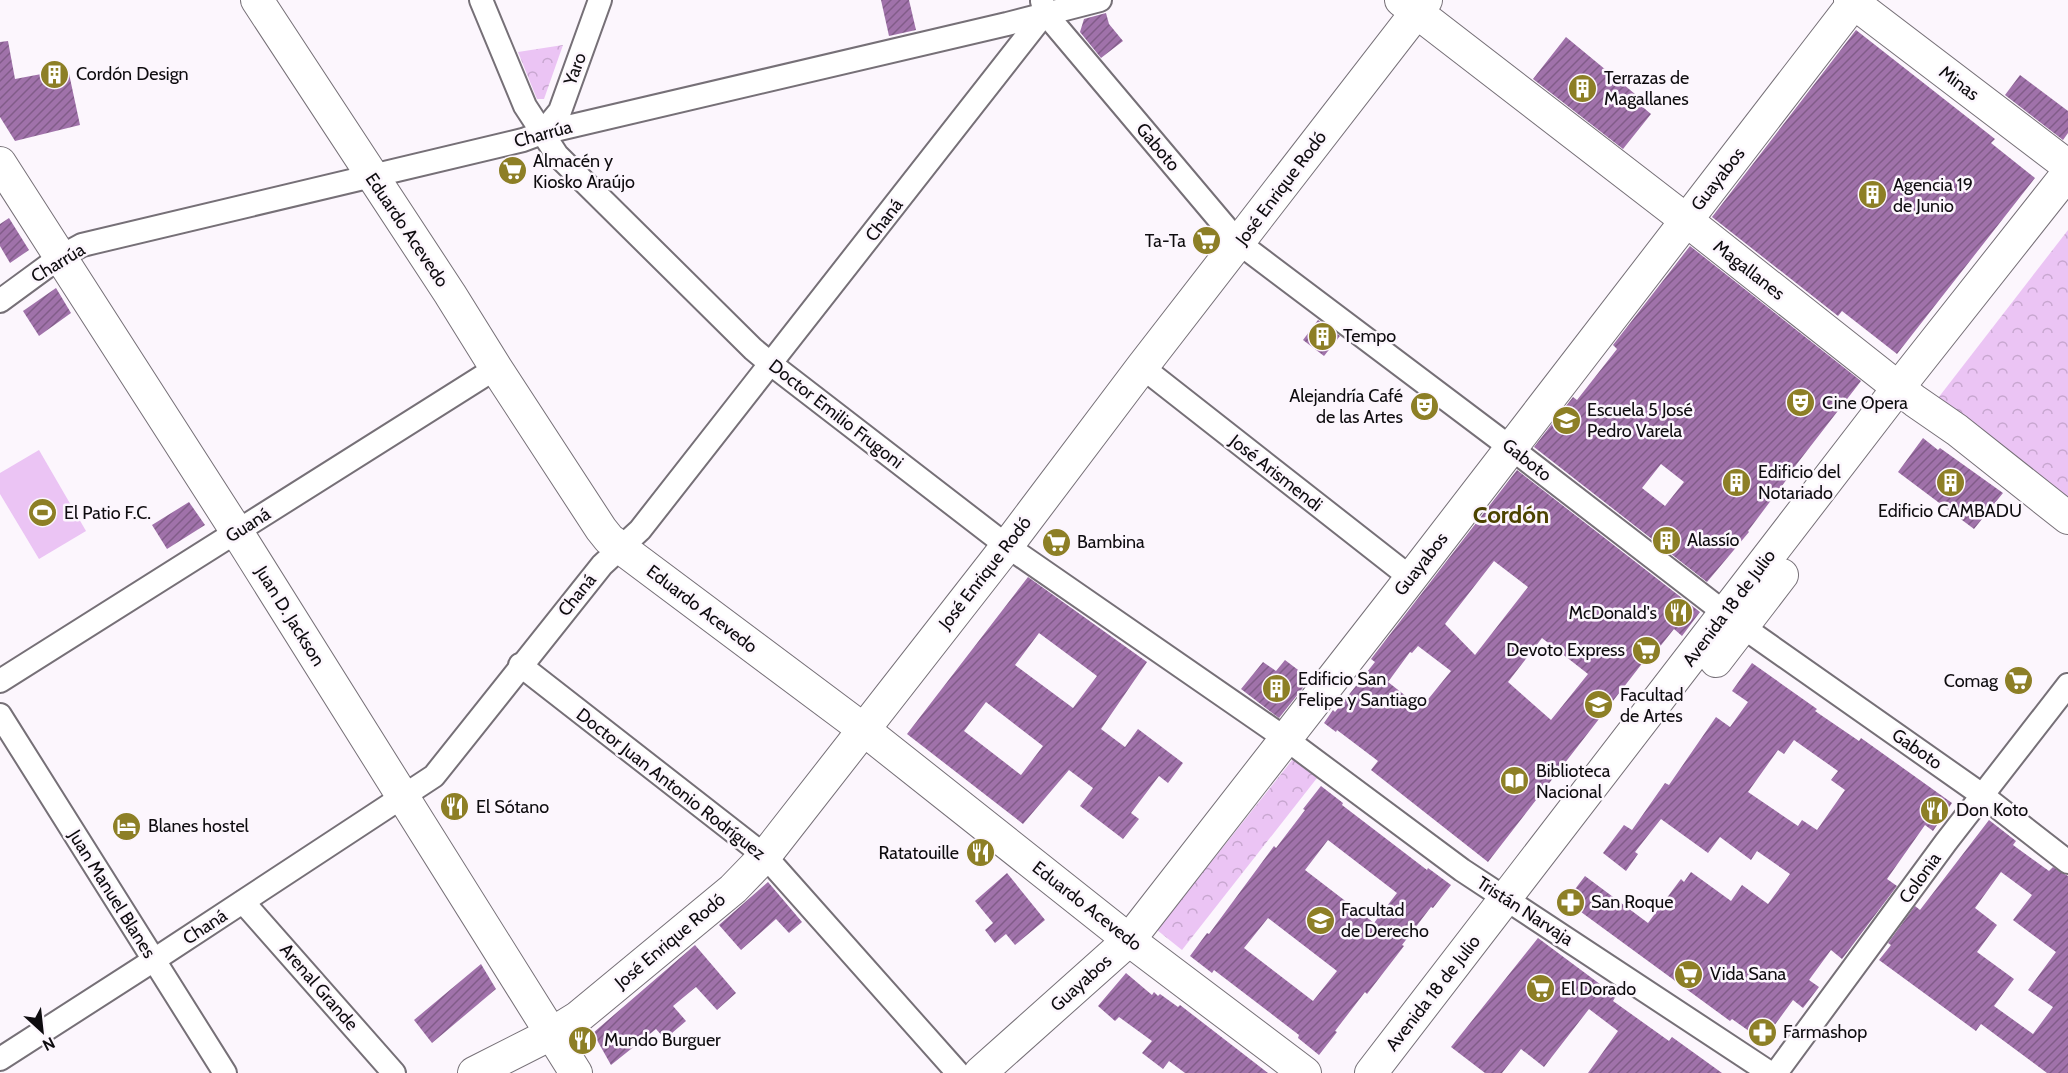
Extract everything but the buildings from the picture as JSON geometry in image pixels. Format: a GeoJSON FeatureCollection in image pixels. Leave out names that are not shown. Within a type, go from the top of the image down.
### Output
{"type":"FeatureCollection","features":[{"type":"Feature","properties":{"kind":"street","name":"Eduardo Acevedo"},"geometry":{"type":"LineString","coordinates":[[256,0],[450,294],[496,369],[601,529],[619,547],[864,729],[1129,940],[1305,1073]]}},
{"type":"Feature","properties":{"kind":"street","name":"Doctor Emilio Frugoni"},"geometry":{"type":"LineString","coordinates":[[480,0],[525,106],[557,155],[753,349],[1007,546],[1286,739]]}},
{"type":"Feature","properties":{"kind":"street","name":"Yaro"},"geometry":{"type":"LineString","coordinates":[[542,133],[560,111],[600,0]]}},
{"type":"Feature","properties":{"kind":"street","name":"Charrúa"},"geometry":{"type":"LineString","coordinates":[[0,301],[60,257],[82,245],[523,140],[542,133],[1007,24],[1043,7],[1100,0]]}},
{"type":"Feature","properties":{"kind":"street","name":"Minas"},"geometry":{"type":"LineString","coordinates":[[1853,1],[2068,166]]}},
{"type":"Feature","properties":{"kind":"street","name":"Guayabos"},"geometry":{"type":"LineString","coordinates":[[980,1073],[1129,940],[1411,578],[1853,1]]}},
{"type":"Feature","properties":{"kind":"street","name":"Magallanes"},"geometry":{"type":"LineString","coordinates":[[1415,4],[1906,394],[1957,430],[2068,518]]}},
{"type":"Feature","properties":{"kind":"street","name":"José Enrique Rodó"},"geometry":{"type":"LineString","coordinates":[[474,1073],[551,1034],[577,1018],[723,897],[765,856],[1007,546],[1239,243],[1415,4]]}},
{"type":"Feature","properties":{"kind":"street","name":"Gaboto"},"geometry":{"type":"LineString","coordinates":[[1043,7],[1239,243],[1734,620],[1982,795],[2068,862]]}},
{"type":"Feature","properties":{"kind":"street","name":"Chaná"},"geometry":{"type":"LineString","coordinates":[[0,1059],[434,776],[520,665],[602,565],[640,530],[771,364],[1043,7]]}},
{"type":"Feature","properties":{"kind":"street","name":"Juan D. Jackson"},"geometry":{"type":"LineString","coordinates":[[0,163],[237,532],[576,1073]]}},
{"type":"Feature","properties":{"kind":"street","name":"Avenida 18 de Julio"},"geometry":{"type":"LineString","coordinates":[[1395,1073],[1515,904],[1906,394],[2068,173]]}},
{"type":"Feature","properties":{"kind":"street","name":"Avenida 18 de Julio"},"geometry":{"type":"LineString","coordinates":[[1906,394],[2068,207]]}},
{"type":"Feature","properties":{"kind":"street","name":"José Arismendi"},"geometry":{"type":"LineString","coordinates":[[1142,367],[1411,578]]}},
{"type":"Feature","properties":{"kind":"street","name":"Guaná"},"geometry":{"type":"LineString","coordinates":[[0,681],[496,369]]}},
{"type":"Feature","properties":{"kind":"street","name":"Doctor Juan Antonio Rodríguez"},"geometry":{"type":"LineString","coordinates":[[520,665],[765,856],[958,1073]]}},
{"type":"Feature","properties":{"kind":"street","name":"Colonia"},"geometry":{"type":"LineString","coordinates":[[1776,1073],[1982,795],[2068,685]]}},
{"type":"Feature","properties":{"kind":"street","name":"Juan Manuel Blanes"},"geometry":{"type":"LineString","coordinates":[[0,715],[225,1073]]}},
{"type":"Feature","properties":{"kind":"street","name":"Tristán Narvaja"},"geometry":{"type":"LineString","coordinates":[[1286,739],[1462,870],[1770,1073]]}},
{"type":"Feature","properties":{"kind":"street","name":"Arenal Grande"},"geometry":{"type":"LineString","coordinates":[[243,902],[394,1073]]}},
{"type":"Feature","properties":{"kind":"street","name":"Avenida 18 de Julio"},"geometry":{"type":"LineString","coordinates":[[1371,1073],[1515,904]]}},
{"type":"Feature","properties":{"kind":"green space"},"geometry":{"type":"Polygon","coordinates":[[[563,45],[544,99],[537,99],[518,52],[563,45]]]}},
{"type":"Feature","properties":{"kind":"green space"},"geometry":{"type":"Polygon","coordinates":[[[2068,230],[2068,501],[1935,402],[2068,230]]]}},
{"type":"Feature","properties":{"kind":"green space","name":"El Patio F.C."},"geometry":{"type":"Polygon","coordinates":[[[39,450],[86,531],[39,559],[0,494],[0,473],[39,450]]]}},
{"type":"Feature","properties":{"kind":"green space"},"geometry":{"type":"Polygon","coordinates":[[[1293,759],[1317,778],[1182,950],[1157,930],[1293,759]]]}},
{"type":"Feature","properties":{"kind":"place","name":"Cordón Design"},"geometry":{"type":"Point","coordinates":[55,74]}},
{"type":"Feature","properties":{"kind":"place","name":"Terrazas de Magallanes"},"geometry":{"type":"Point","coordinates":[1583,88]}},
{"type":"Feature","properties":{"kind":"place","name":"Almacén y Kiosko Araújo"},"geometry":{"type":"Point","coordinates":[512,171]}},
{"type":"Feature","properties":{"kind":"place","name":"Agencia 19 de Junio"},"geometry":{"type":"Point","coordinates":[1872,195]}},
{"type":"Feature","properties":{"kind":"place","name":"Ta-Ta"},"geometry":{"type":"Point","coordinates":[1207,241]}},
{"type":"Feature","properties":{"kind":"place","name":"Tempo"},"geometry":{"type":"Point","coordinates":[1322,336]}},
{"type":"Feature","properties":{"kind":"place","name":"Cine Opera"},"geometry":{"type":"Point","coordinates":[1801,403]}},
{"type":"Feature","properties":{"kind":"place","name":"Alejandría Café de las Artes"},"geometry":{"type":"Point","coordinates":[1424,406]}},
{"type":"Feature","properties":{"kind":"place","name":"Escuela 5 José Pedro Varela"},"geometry":{"type":"Point","coordinates":[1566,420]}},
{"type":"Feature","properties":{"kind":"place","name":"Edificio del Notariado"},"geometry":{"type":"Point","coordinates":[1737,482]}},
{"type":"Feature","properties":{"kind":"place","name":"Edificio CAMBADU"},"geometry":{"type":"Point","coordinates":[1950,482]}},
{"type":"Feature","properties":{"kind":"place","name":"El Patio F.C."},"geometry":{"type":"Point","coordinates":[43,513]}},
{"type":"Feature","properties":{"kind":"place","name":"Alassío"},"geometry":{"type":"Point","coordinates":[1666,540]}},
{"type":"Feature","properties":{"kind":"place","name":"Bambina"},"geometry":{"type":"Point","coordinates":[1056,542]}},
{"type":"Feature","properties":{"kind":"place","name":"McDonald's"},"geometry":{"type":"Point","coordinates":[1678,613]}},
{"type":"Feature","properties":{"kind":"place","name":"Devoto Express"},"geometry":{"type":"Point","coordinates":[1646,650]}},
{"type":"Feature","properties":{"kind":"place","name":"Comag"},"geometry":{"type":"Point","coordinates":[2019,681]}},
{"type":"Feature","properties":{"kind":"place","name":"Edificio San Felipe y Santiago"},"geometry":{"type":"Point","coordinates":[1277,689]}},
{"type":"Feature","properties":{"kind":"place","name":"Facultad de Artes"},"geometry":{"type":"Point","coordinates":[1599,705]}},
{"type":"Feature","properties":{"kind":"place","name":"Biblioteca Nacional"},"geometry":{"type":"Point","coordinates":[1515,781]}},
{"type":"Feature","properties":{"kind":"place","name":"El Sótano"},"geometry":{"type":"Point","coordinates":[455,807]}},
{"type":"Feature","properties":{"kind":"place","name":"Don Koto"},"geometry":{"type":"Point","coordinates":[1935,810]}},
{"type":"Feature","properties":{"kind":"place","name":"Blanes hostel"},"geometry":{"type":"Point","coordinates":[127,826]}},
{"type":"Feature","properties":{"kind":"place","name":"Ratatouille"},"geometry":{"type":"Point","coordinates":[980,853]}},
{"type":"Feature","properties":{"kind":"place","name":"San Roque"},"geometry":{"type":"Point","coordinates":[1570,902]}},
{"type":"Feature","properties":{"kind":"place","name":"Facultad de Derecho"},"geometry":{"type":"Point","coordinates":[1320,920]}},
{"type":"Feature","properties":{"kind":"place","name":"Vida Sana"},"geometry":{"type":"Point","coordinates":[1689,974]}},
{"type":"Feature","properties":{"kind":"place","name":"El Dorado"},"geometry":{"type":"Point","coordinates":[1540,989]}},
{"type":"Feature","properties":{"kind":"place","name":"Farmashop"},"geometry":{"type":"Point","coordinates":[1762,1032]}},
{"type":"Feature","properties":{"kind":"place","name":"Mundo Burguer"},"geometry":{"type":"Point","coordinates":[583,1040]}},
{"type":"Feature","properties":{"kind":"district","name":"Cordón"},"geometry":{"type":"Point","coordinates":[1511,515]}}]}
